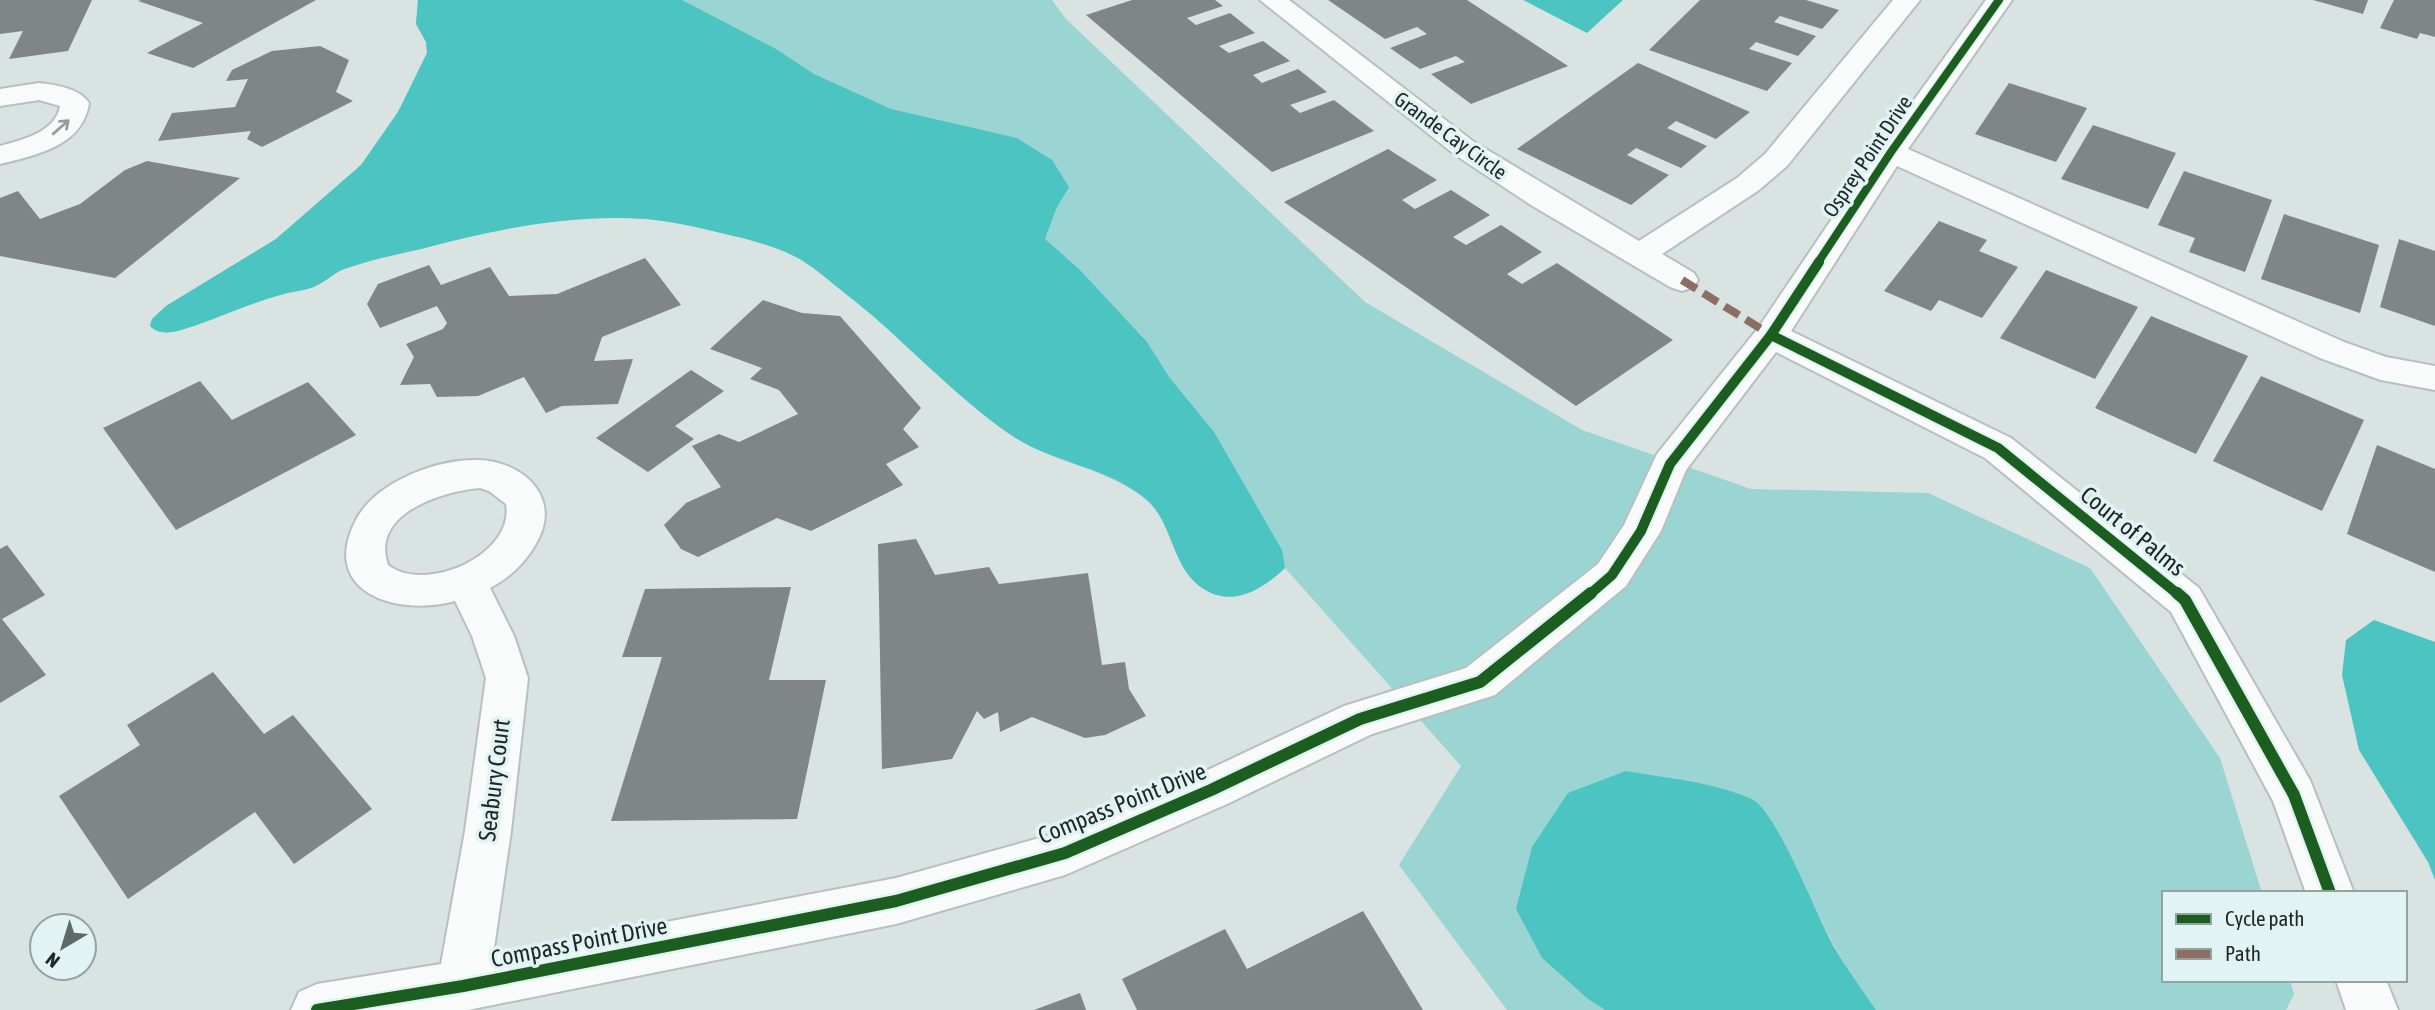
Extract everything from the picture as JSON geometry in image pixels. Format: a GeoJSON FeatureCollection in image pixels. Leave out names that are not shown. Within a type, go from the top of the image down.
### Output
{"type":"FeatureCollection","features":[{"type":"Feature","properties":{"kind":"street","name":"Grande Cay Circle"},"geometry":{"type":"LineString","coordinates":[[1273,0],[1464,148],[1542,198],[1682,280]]}},
{"type":"Feature","properties":{"kind":"street"},"geometry":{"type":"LineString","coordinates":[[1639,255],[1748,184],[1776,160],[1907,0]]}},
{"type":"Feature","properties":{"kind":"street","name":"Osprey Point Drive"},"geometry":{"type":"LineString","coordinates":[[1771,335],[1891,152],[1999,0]]}},
{"type":"Feature","properties":{"kind":"street"},"geometry":{"type":"LineString","coordinates":[[0,98],[29,92],[51,92],[66,96],[75,103],[75,113],[65,126],[50,137],[0,155]]}},
{"type":"Feature","properties":{"kind":"street","name":"Osprey Point Drive"},"geometry":{"type":"LineString","coordinates":[[1891,152],[2332,350],[2381,368],[2435,378]]}},
{"type":"Feature","properties":{"kind":"street","name":"Court of Palms"},"geometry":{"type":"LineString","coordinates":[[1771,335],[1997,448],[2185,600],[2294,795],[2329,891]]}},
{"type":"Feature","properties":{"kind":"street","name":"Compass Point Drive"},"geometry":{"type":"LineString","coordinates":[[317,1010],[463,986],[897,901],[1065,853],[1211,790],[1360,719],[1480,682],[1612,575],[1641,531],[1670,464],[1771,335]]}},
{"type":"Feature","properties":{"kind":"street","name":"Seabury Court"},"geometry":{"type":"LineString","coordinates":[[463,986],[488,831],[507,678],[493,636],[466,581]]}},
{"type":"Feature","properties":{"kind":"street"},"geometry":{"type":"LineString","coordinates":[[2362,982],[2372,1010]]}},
{"type":"Feature","properties":{"kind":"shaded area"},"geometry":{"type":"Polygon","coordinates":[[[418,0],[1052,0],[1066,19],[1365,302],[1582,430],[1751,489],[1928,493],[2090,568],[2220,758],[2261,891],[2162,891],[2162,982],[2291,982],[2294,994],[2286,1010],[1876,1010],[1835,947],[1785,844],[1762,808],[1752,799],[1722,788],[1626,771],[1542,958],[1588,999],[1605,1010],[1507,1010],[1399,865],[1461,766],[1285,568],[1260,587],[1242,595],[1232,597],[1212,593],[1188,573],[1162,520],[1143,497],[1111,479],[1043,452],[1011,435],[968,402],[867,311],[818,271],[791,254],[762,243],[693,226],[646,219],[590,218],[534,224],[354,266],[311,288],[267,299],[178,331],[163,332],[153,329],[150,326],[152,319],[166,306],[276,239],[361,165],[398,112],[427,53],[426,42],[416,24],[418,0]]]}},
{"type":"Feature","properties":{"kind":"water"},"geometry":{"type":"Polygon","coordinates":[[[418,0],[682,0],[776,49],[814,74],[891,109],[1017,138],[1052,160],[1069,187],[1056,209],[1045,239],[1079,269],[1147,342],[1169,377],[1214,432],[1282,550],[1285,568],[1251,592],[1232,597],[1211,593],[1188,575],[1157,512],[1133,489],[1099,472],[1045,453],[1011,435],[968,402],[867,311],[800,259],[761,243],[693,226],[618,218],[562,221],[506,229],[354,266],[311,288],[267,299],[178,331],[163,332],[153,329],[150,326],[152,319],[166,306],[276,239],[361,165],[398,112],[427,53],[426,42],[416,24],[418,0]]]}},
{"type":"Feature","properties":{"kind":"water"},"geometry":{"type":"Polygon","coordinates":[[[1523,0],[1623,0],[1587,33],[1523,0]]]}},
{"type":"Feature","properties":{"kind":"water"},"geometry":{"type":"Polygon","coordinates":[[[2374,620],[2435,642],[2435,880],[2428,862],[2359,750],[2342,675],[2346,640],[2374,620]]]}},
{"type":"Feature","properties":{"kind":"water"},"geometry":{"type":"Polygon","coordinates":[[[1626,771],[1722,788],[1752,799],[1762,808],[1785,844],[1834,947],[1876,1010],[1605,1010],[1588,999],[1542,958],[1516,909],[1532,847],[1568,793],[1626,771]]]}},
{"type":"Feature","properties":{"kind":"building"},"geometry":{"type":"Polygon","coordinates":[[[0,0],[92,0],[68,51],[9,59],[23,31],[0,34],[0,0]]]}},
{"type":"Feature","properties":{"kind":"building"},"geometry":{"type":"Polygon","coordinates":[[[316,0],[193,68],[147,53],[203,23],[138,1],[316,0]]]}},
{"type":"Feature","properties":{"kind":"building"},"geometry":{"type":"Polygon","coordinates":[[[1132,0],[1215,0],[1223,6],[1187,18],[1196,25],[1230,13],[1255,33],[1219,46],[1229,53],[1263,41],[1290,61],[1253,75],[1262,83],[1298,69],[1327,92],[1290,105],[1300,113],[1334,100],[1374,131],[1272,172],[1086,15],[1132,0]]]}},
{"type":"Feature","properties":{"kind":"building"},"geometry":{"type":"Polygon","coordinates":[[[1328,0],[1467,0],[1568,66],[1471,104],[1431,74],[1465,62],[1456,56],[1420,69],[1390,48],[1427,34],[1417,27],[1385,39],[1328,0]]]}},
{"type":"Feature","properties":{"kind":"building"},"geometry":{"type":"Polygon","coordinates":[[[1700,0],[1806,0],[1839,10],[1822,29],[1780,16],[1774,22],[1816,36],[1798,56],[1756,42],[1749,49],[1792,63],[1767,91],[1649,50],[1700,0]]]}},
{"type":"Feature","properties":{"kind":"building"},"geometry":{"type":"Polygon","coordinates":[[[2313,0],[2368,0],[2363,14],[2313,0]]]}},
{"type":"Feature","properties":{"kind":"building"},"geometry":{"type":"Polygon","coordinates":[[[2394,0],[2435,0],[2435,37],[2420,33],[2417,39],[2380,28],[2394,0]]]}},
{"type":"Feature","properties":{"kind":"building"},"geometry":{"type":"Polygon","coordinates":[[[320,46],[349,60],[336,92],[353,101],[262,147],[247,139],[251,131],[158,141],[172,113],[235,107],[248,79],[226,81],[232,70],[272,51],[320,46]]]}},
{"type":"Feature","properties":{"kind":"building"},"geometry":{"type":"Polygon","coordinates":[[[1638,63],[1750,112],[1716,139],[1676,121],[1667,128],[1707,146],[1681,168],[1636,148],[1627,155],[1669,175],[1631,205],[1517,149],[1638,63]]]}},
{"type":"Feature","properties":{"kind":"building"},"geometry":{"type":"Polygon","coordinates":[[[2009,83],[2087,108],[2056,162],[1975,134],[2009,83]]]}},
{"type":"Feature","properties":{"kind":"building"},"geometry":{"type":"Polygon","coordinates":[[[2093,125],[2176,153],[2148,209],[2061,179],[2093,125]]]}},
{"type":"Feature","properties":{"kind":"building"},"geometry":{"type":"Polygon","coordinates":[[[1388,149],[1437,180],[1402,200],[1415,209],[1451,190],[1490,215],[1453,237],[1466,245],[1501,225],[1542,252],[1507,274],[1522,284],[1557,263],[1673,340],[1576,406],[1284,202],[1388,149]]]}},
{"type":"Feature","properties":{"kind":"building"},"geometry":{"type":"Polygon","coordinates":[[[147,161],[240,178],[115,278],[0,256],[0,198],[18,191],[40,219],[80,204],[125,170],[147,161]]]}},
{"type":"Feature","properties":{"kind":"building"},"geometry":{"type":"Polygon","coordinates":[[[2184,171],[2272,200],[2245,272],[2189,252],[2195,238],[2158,225],[2184,171]]]}},
{"type":"Feature","properties":{"kind":"building"},"geometry":{"type":"Polygon","coordinates":[[[2284,214],[2379,245],[2360,313],[2261,279],[2284,214]]]}},
{"type":"Feature","properties":{"kind":"building"},"geometry":{"type":"Polygon","coordinates":[[[1939,221],[1987,240],[1979,251],[2018,267],[1982,318],[1939,300],[1931,311],[1884,291],[1939,221]]]}},
{"type":"Feature","properties":{"kind":"building"},"geometry":{"type":"Polygon","coordinates":[[[2399,239],[2435,251],[2435,326],[2380,307],[2399,239]]]}},
{"type":"Feature","properties":{"kind":"building"},"geometry":{"type":"Polygon","coordinates":[[[645,258],[681,305],[602,337],[594,361],[633,359],[618,404],[562,406],[546,413],[524,377],[478,396],[437,397],[430,384],[400,385],[414,357],[406,344],[443,329],[447,323],[437,306],[380,328],[367,304],[378,284],[429,265],[441,285],[490,267],[509,296],[557,294],[645,258]]]}},
{"type":"Feature","properties":{"kind":"building"},"geometry":{"type":"Polygon","coordinates":[[[2046,270],[2138,307],[2095,379],[2000,338],[2046,270]]]}},
{"type":"Feature","properties":{"kind":"building"},"geometry":{"type":"Polygon","coordinates":[[[763,300],[802,313],[840,316],[921,408],[903,429],[919,447],[886,464],[903,485],[811,531],[777,518],[698,557],[681,549],[664,525],[686,503],[721,487],[692,446],[719,434],[739,442],[798,414],[779,390],[750,379],[762,368],[710,349],[763,300]]]}},
{"type":"Feature","properties":{"kind":"building"},"geometry":{"type":"Polygon","coordinates":[[[2151,316],[2248,356],[2196,454],[2095,408],[2151,316]]]}},
{"type":"Feature","properties":{"kind":"building"},"geometry":{"type":"Polygon","coordinates":[[[691,370],[724,391],[675,426],[694,439],[648,472],[596,438],[691,370]]]}},
{"type":"Feature","properties":{"kind":"building"},"geometry":{"type":"Polygon","coordinates":[[[2261,376],[2364,420],[2322,511],[2213,461],[2261,376]]]}},
{"type":"Feature","properties":{"kind":"building"},"geometry":{"type":"Polygon","coordinates":[[[200,381],[232,420],[308,382],[356,435],[176,530],[103,428],[200,381]]]}},
{"type":"Feature","properties":{"kind":"building"},"geometry":{"type":"Polygon","coordinates":[[[2377,445],[2435,469],[2435,572],[2347,534],[2377,445]]]}},
{"type":"Feature","properties":{"kind":"building"},"geometry":{"type":"Polygon","coordinates":[[[916,539],[935,575],[989,567],[999,584],[1088,573],[1102,665],[1125,662],[1129,689],[1146,716],[1105,735],[1085,738],[1032,717],[1000,732],[998,712],[984,719],[977,711],[952,759],[882,769],[878,544],[916,539]]]}},
{"type":"Feature","properties":{"kind":"building"},"geometry":{"type":"Polygon","coordinates":[[[7,545],[45,595],[2,619],[46,675],[0,703],[0,549],[7,545]]]}},
{"type":"Feature","properties":{"kind":"building"},"geometry":{"type":"Polygon","coordinates":[[[791,587],[769,680],[826,680],[797,819],[611,821],[662,657],[622,657],[645,589],[791,587]]]}},
{"type":"Feature","properties":{"kind":"building"},"geometry":{"type":"Polygon","coordinates":[[[213,672],[264,734],[293,715],[372,809],[294,864],[255,812],[128,899],[59,796],[140,745],[127,725],[213,672]]]}},
{"type":"Feature","properties":{"kind":"building"},"geometry":{"type":"Polygon","coordinates":[[[1363,911],[1423,1010],[1137,1010],[1122,979],[1225,929],[1247,969],[1363,911]]]}},
{"type":"Feature","properties":{"kind":"building"},"geometry":{"type":"Polygon","coordinates":[[[1080,993],[1086,1010],[1034,1010],[1080,993]]]}},
{"type":"Feature","properties":{"kind":"marked path"},"geometry":{"type":"LineString","coordinates":[[1682,280],[1771,335]]}},
{"type":"Feature","properties":{"kind":"cycle path"},"geometry":{"type":"LineString","coordinates":[[317,1010],[463,986],[896,901],[1065,853],[1211,790],[1360,719],[1480,682],[1612,575],[1641,531],[1670,464],[1771,335],[1891,152],[1999,0]]}},
{"type":"Feature","properties":{"kind":"cycle path"},"geometry":{"type":"LineString","coordinates":[[1771,335],[1998,448],[2185,600],[2294,795],[2329,891]]}}]}
